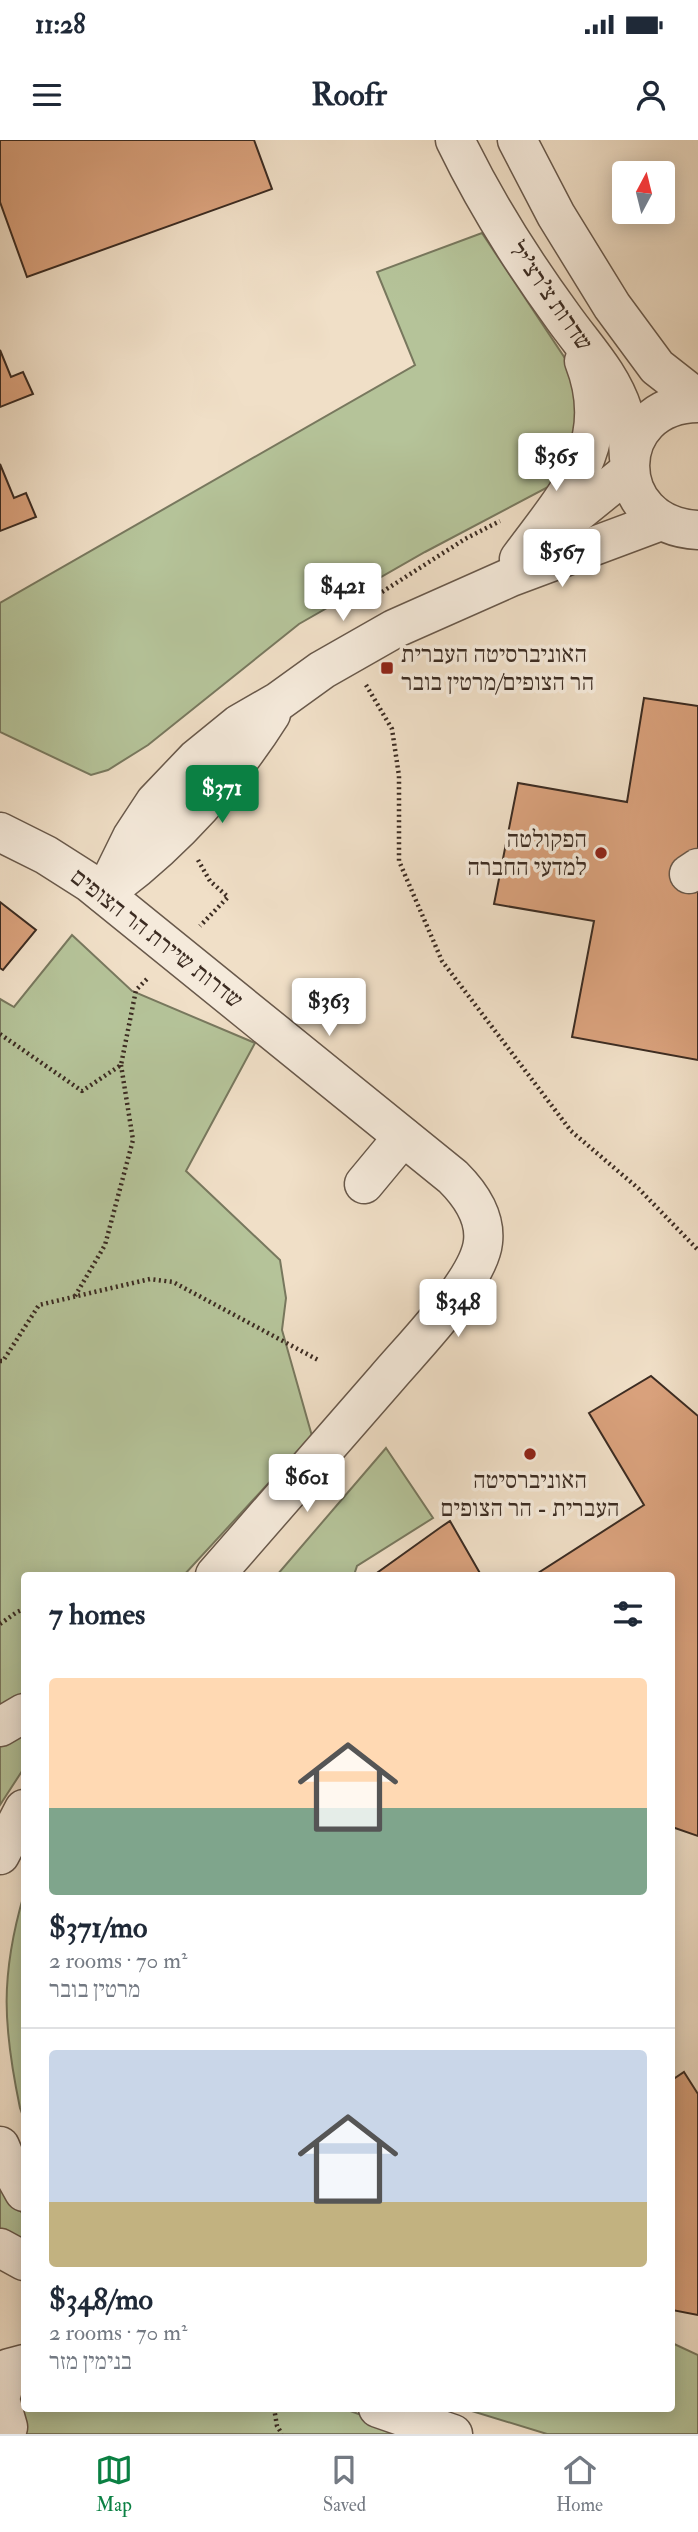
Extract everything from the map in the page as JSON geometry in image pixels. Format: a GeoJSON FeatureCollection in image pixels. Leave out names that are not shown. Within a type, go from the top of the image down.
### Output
{"type":"FeatureCollection","features":[{"type":"Feature","properties":{"kind":"street","name":"שדרות צ'רצ'יל"},"geometry":{"type":"LineString","coordinates":[[455,140],[495,215],[563,318],[604,369],[624,412],[634,491],[645,508],[661,521]]}},
{"type":"Feature","properties":{"kind":"street","name":"שדרות צ'רצ'יל"},"geometry":{"type":"LineString","coordinates":[[517,140],[556,215],[612,306],[657,367],[698,402]]}},
{"type":"Feature","properties":{"kind":"street"},"geometry":{"type":"LineString","coordinates":[[519,559],[571,490],[586,459],[591,439],[594,395],[582,354],[563,318]]}},
{"type":"Feature","properties":{"kind":"street"},"geometry":{"type":"LineString","coordinates":[[443,606],[519,559],[607,491],[629,465],[636,439],[647,422],[663,410],[698,402]]}},
{"type":"Feature","properties":{"kind":"street"},"geometry":{"type":"LineString","coordinates":[[104,894],[132,837],[166,789],[220,738],[348,654],[443,606],[566,555],[661,521],[680,529],[698,530]]}},
{"type":"Feature","properties":{"kind":"street"},"geometry":{"type":"LineString","coordinates":[[104,894],[154,854],[183,825],[255,739],[279,701]]}},
{"type":"Feature","properties":{"kind":"street","name":"שדרות שיירת הר הצופים"},"geometry":{"type":"LineString","coordinates":[[0,832],[68,868],[176,950],[467,1191],[480,1217],[483,1230],[481,1253],[447,1307],[218,1572]]}},
{"type":"Feature","properties":{"kind":"street"},"geometry":{"type":"LineString","coordinates":[[364,1184],[403,1137]]}},
{"type":"Feature","properties":{"kind":"street"},"geometry":{"type":"LineString","coordinates":[[0,1727],[21,1715]]}},
{"type":"Feature","properties":{"kind":"street"},"geometry":{"type":"LineString","coordinates":[[0,1855],[21,1815]]}},
{"type":"Feature","properties":{"kind":"street"},"geometry":{"type":"LineString","coordinates":[[0,2146],[21,2187]]}},
{"type":"Feature","properties":{"kind":"street"},"geometry":{"type":"LineString","coordinates":[[0,2248],[21,2259]]}},
{"type":"Feature","properties":{"kind":"street"},"geometry":{"type":"LineString","coordinates":[[6,2434],[8,2427],[0,2399],[9,2368],[21,2365]]}},
{"type":"Feature","properties":{"kind":"street"},"geometry":{"type":"LineString","coordinates":[[390,2412],[453,2434]]}},
{"type":"Feature","properties":{"kind":"path"},"geometry":{"type":"LineString","coordinates":[[375,597],[466,539],[502,520]]}},
{"type":"Feature","properties":{"kind":"path"},"geometry":{"type":"LineString","coordinates":[[348,654],[392,729],[400,776],[399,861],[442,961],[571,1131],[639,1189],[698,1250]]}},
{"type":"Feature","properties":{"kind":"path"},"geometry":{"type":"LineString","coordinates":[[75,1297],[105,1245],[133,1140],[121,1065],[136,990],[228,897],[210,881],[200,867],[197,853],[199,838],[183,825]]}},
{"type":"Feature","properties":{"kind":"path"},"geometry":{"type":"LineString","coordinates":[[0,1034],[82,1091],[121,1065]]}},
{"type":"Feature","properties":{"kind":"path"},"geometry":{"type":"LineString","coordinates":[[0,1361],[40,1305],[150,1279],[173,1282],[320,1361]]}},
{"type":"Feature","properties":{"kind":"path"},"geometry":{"type":"LineString","coordinates":[[0,1624],[21,1610]]}},
{"type":"Feature","properties":{"kind":"path"},"geometry":{"type":"LineString","coordinates":[[275,2412],[277,2426],[282,2434]]}},
{"type":"Feature","properties":{"kind":"green space"},"geometry":{"type":"Polygon","coordinates":[[[482,233],[590,396],[567,477],[425,552],[299,624],[148,745],[108,770],[91,775],[0,732],[0,603],[415,365],[377,272],[482,233]]]}},
{"type":"Feature","properties":{"kind":"green space"},"geometry":{"type":"Polygon","coordinates":[[[72,935],[132,991],[255,1043],[186,1171],[280,1260],[286,1298],[282,1330],[312,1436],[187,1572],[21,1572],[21,1703],[0,1715],[0,999],[14,1007],[72,935]]]}},
{"type":"Feature","properties":{"kind":"green space"},"geometry":{"type":"Polygon","coordinates":[[[386,1448],[433,1518],[357,1566],[355,1572],[280,1572],[386,1448]]]}},
{"type":"Feature","properties":{"kind":"green space"},"geometry":{"type":"Polygon","coordinates":[[[21,1730],[21,1773],[0,1805],[0,1742],[21,1730]]]}},
{"type":"Feature","properties":{"kind":"green space"},"geometry":{"type":"Polygon","coordinates":[[[21,1905],[21,2111],[7,2026],[8,1976],[21,1905]]]}},
{"type":"Feature","properties":{"kind":"green space"},"geometry":{"type":"Polygon","coordinates":[[[0,2188],[21,2212],[21,2246],[0,2234],[0,2188]]]}},
{"type":"Feature","properties":{"kind":"green space"},"geometry":{"type":"Polygon","coordinates":[[[675,2344],[698,2355],[698,2434],[547,2434],[475,2412],[675,2412],[675,2344]]]}},
{"type":"Feature","properties":{"kind":"green space"},"geometry":{"type":"Polygon","coordinates":[[[22,2412],[353,2412],[414,2434],[17,2434],[22,2412]]]}},
{"type":"Feature","properties":{"kind":"building"},"geometry":{"type":"Polygon","coordinates":[[[0,140],[254,140],[272,189],[27,277],[0,202],[0,140]]]}},
{"type":"Feature","properties":{"kind":"building"},"geometry":{"type":"Polygon","coordinates":[[[0,350],[11,377],[23,372],[33,394],[0,407],[0,350]]]}},
{"type":"Feature","properties":{"kind":"building"},"geometry":{"type":"Polygon","coordinates":[[[0,464],[14,498],[26,493],[36,517],[0,531],[0,464]]]}},
{"type":"Feature","properties":{"kind":"building","name":"הפקולטה למדעי החברה"},"geometry":{"type":"Polygon","coordinates":[[[644,698],[698,706],[698,1060],[572,1037],[594,921],[494,904],[518,783],[627,802],[644,698]]]}},
{"type":"Feature","properties":{"kind":"building"},"geometry":{"type":"Polygon","coordinates":[[[0,902],[36,930],[3,970],[0,968],[0,902]]]}},
{"type":"Feature","properties":{"kind":"building"},"geometry":{"type":"Polygon","coordinates":[[[651,1376],[698,1416],[698,1836],[675,1828],[675,1572],[540,1572],[644,1505],[589,1413],[651,1376]]]}},
{"type":"Feature","properties":{"kind":"building"},"geometry":{"type":"Polygon","coordinates":[[[450,1521],[479,1572],[378,1572],[450,1521]]]}},
{"type":"Feature","properties":{"kind":"building"},"geometry":{"type":"Polygon","coordinates":[[[684,2072],[698,2094],[698,2315],[675,2311],[675,2078],[684,2072]]]}},
{"type":"Feature","properties":{"kind":"place","name":"האוניברסיטה העברית הר הצופים/מרטין בובר"},"geometry":{"type":"Point","coordinates":[387,668]}},
{"type":"Feature","properties":{"kind":"place","name":"הפקולטה למדעי החברה"},"geometry":{"type":"Point","coordinates":[601,853]}},
{"type":"Feature","properties":{"kind":"place","name":"האוניברסיטה העברית - הר הצופים"},"geometry":{"type":"Point","coordinates":[530,1454]}}]}
